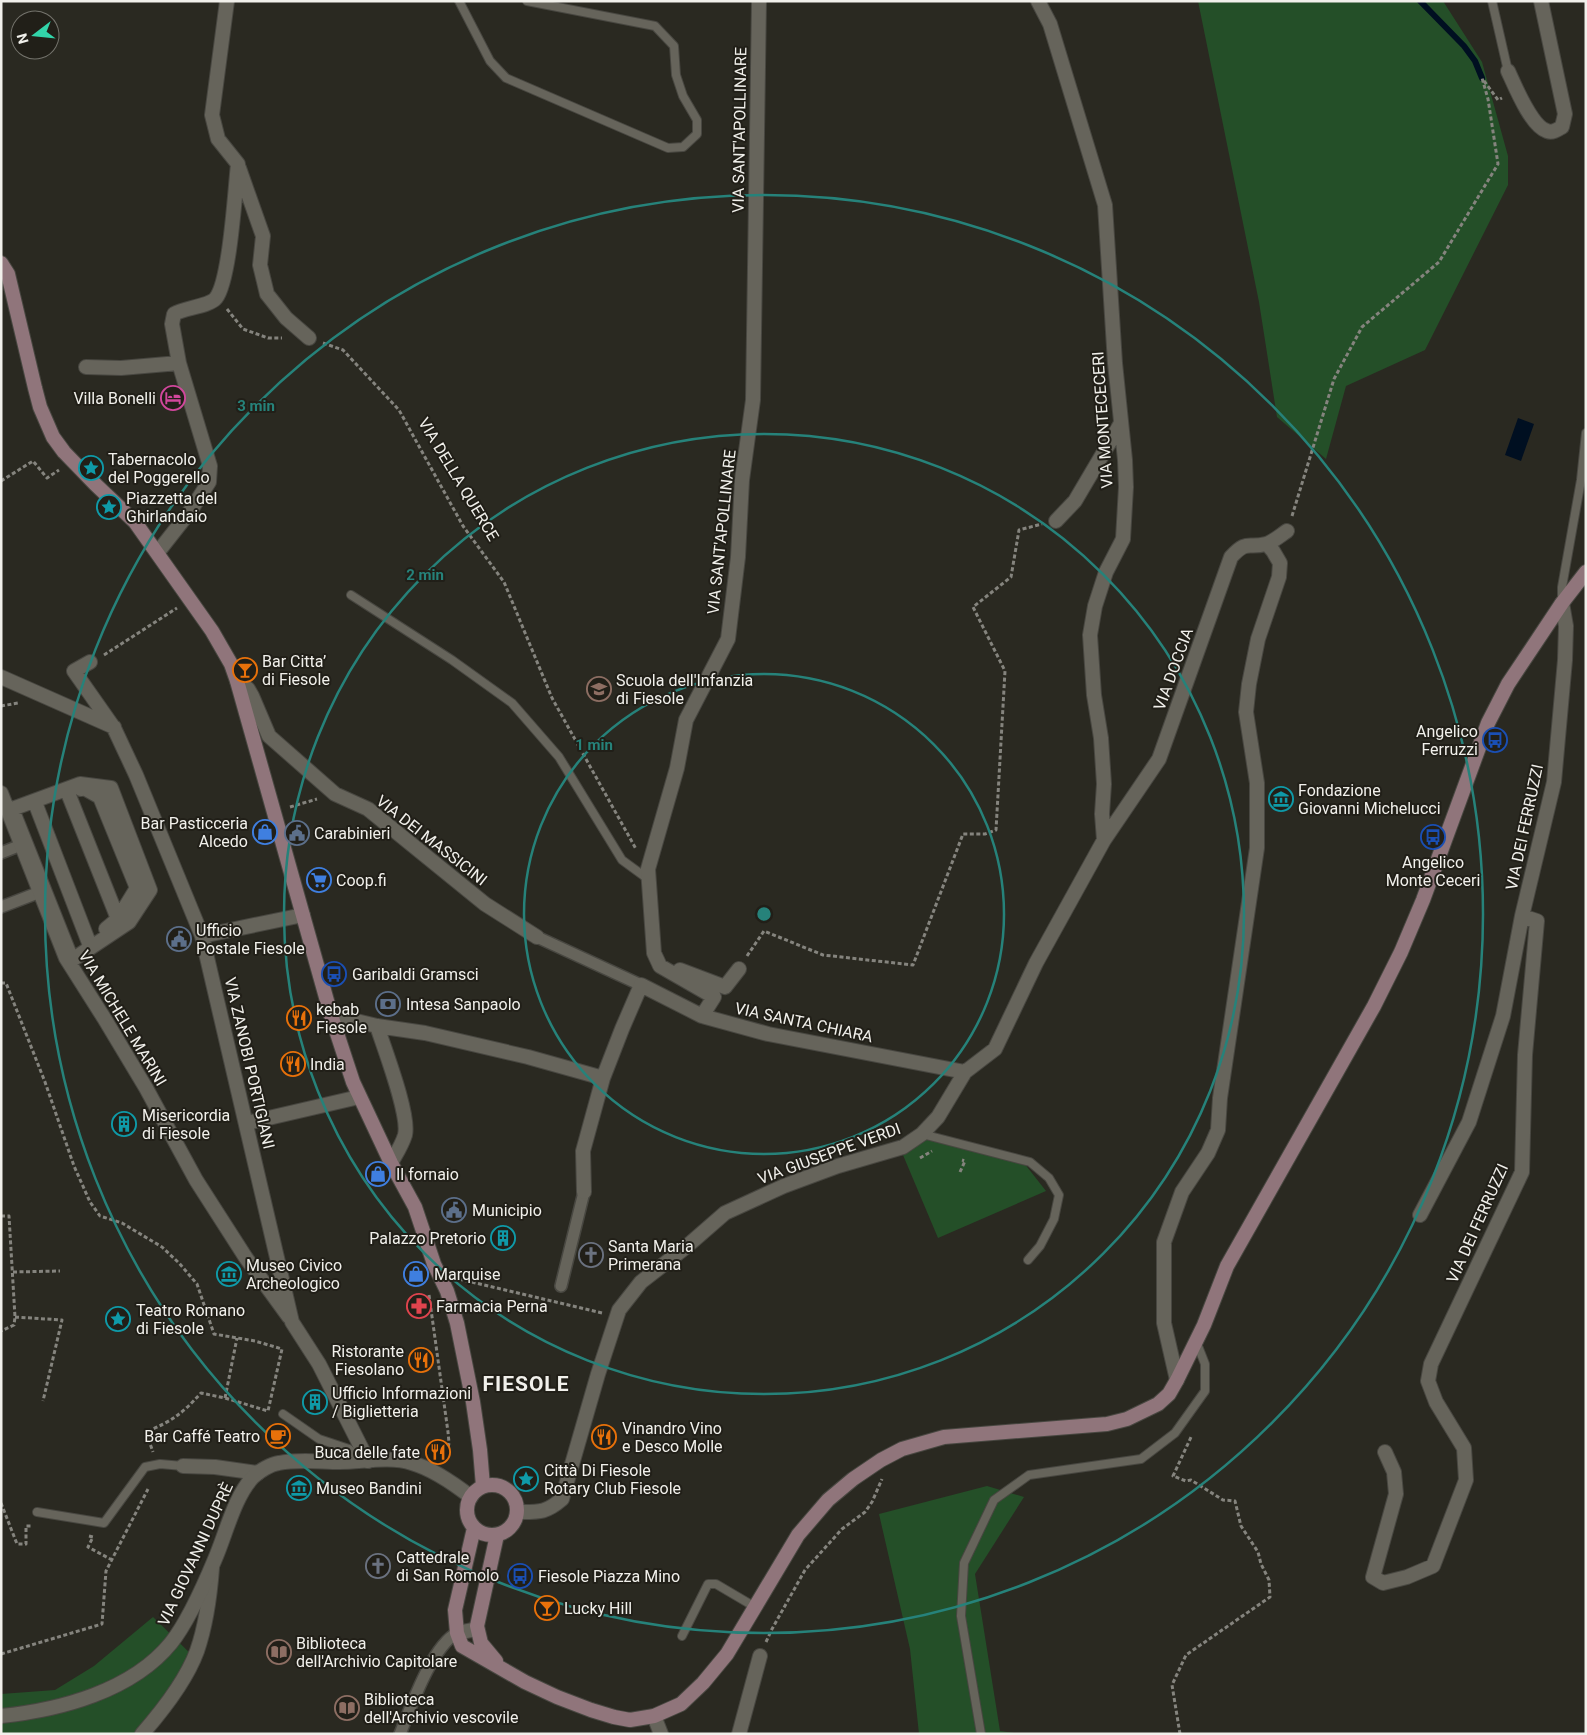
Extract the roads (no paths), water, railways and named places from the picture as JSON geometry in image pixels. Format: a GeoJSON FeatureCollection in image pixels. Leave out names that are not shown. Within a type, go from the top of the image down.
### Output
{"type":"FeatureCollection","features":[{"type":"Feature","properties":{"kind":"main road"},"geometry":{"type":"LineString","coordinates":[[1,263],[8,274],[35,388],[46,423],[58,445],[88,477],[133,519],[158,552],[223,649],[237,682],[331,1015],[359,1098],[415,1208],[424,1230],[430,1255],[447,1291],[460,1337],[477,1428],[483,1486]]}},
{"type":"Feature","properties":{"kind":"main road"},"geometry":{"type":"LineString","coordinates":[[474,1528],[455,1610],[457,1634],[462,1646],[525,1682],[557,1697],[614,1717],[630,1720],[654,1716],[681,1704],[703,1683],[727,1654],[798,1535],[828,1500],[853,1479],[881,1460],[902,1449],[944,1437],[1107,1424],[1127,1419],[1158,1404],[1169,1394],[1177,1380],[1204,1325],[1227,1266],[1374,1006],[1401,952],[1423,900],[1488,723],[1508,684],[1562,603],[1586,572]]}},
{"type":"Feature","properties":{"kind":"main road"},"geometry":{"type":"LineString","coordinates":[[497,1485],[510,1492],[515,1498],[518,1512],[516,1520],[511,1527],[497,1535],[481,1533],[469,1521],[467,1512],[471,1497],[483,1486],[497,1485]]}},
{"type":"Feature","properties":{"kind":"main road"},"geometry":{"type":"LineString","coordinates":[[497,1535],[478,1614],[477,1629],[481,1643],[486,1651],[510,1673]]}},
{"type":"Feature","properties":{"kind":"street"},"geometry":{"type":"LineString","coordinates":[[227,1],[212,115],[218,139],[238,164],[263,236],[260,265],[267,294],[286,318],[309,338]]}},
{"type":"Feature","properties":{"kind":"street","name":"VIA SANT'APOLLINARE"},"geometry":{"type":"LineString","coordinates":[[660,966],[654,953],[648,874],[677,768],[686,720],[728,639],[738,557],[742,480],[753,400],[759,1]]}},
{"type":"Feature","properties":{"kind":"street","name":"VIA MONTECECERI"},"geometry":{"type":"LineString","coordinates":[[1038,1],[1050,24],[1106,205],[1115,363],[1126,487],[1122,539],[1106,572],[1095,606],[1090,635],[1094,695],[1101,738],[1104,784],[1102,814],[1104,840]]}},
{"type":"Feature","properties":{"kind":"street"},"geometry":{"type":"LineString","coordinates":[[1508,71],[1517,91],[1539,127],[1548,132],[1556,131],[1562,127],[1565,114],[1541,1]]}},
{"type":"Feature","properties":{"kind":"street"},"geometry":{"type":"LineString","coordinates":[[158,552],[210,482],[210,466],[180,362],[172,324],[174,314],[181,310],[211,302],[217,297],[226,271],[238,164]]}},
{"type":"Feature","properties":{"kind":"street"},"geometry":{"type":"LineString","coordinates":[[86,367],[122,368],[180,362]]}},
{"type":"Feature","properties":{"kind":"street"},"geometry":{"type":"LineString","coordinates":[[1056,521],[1075,501],[1121,423]]}},
{"type":"Feature","properties":{"kind":"street","name":"VIA DOCCIA"},"geometry":{"type":"LineString","coordinates":[[1104,840],[1159,758],[1231,557],[1239,549],[1247,545],[1267,544],[1287,531]]}},
{"type":"Feature","properties":{"kind":"street"},"geometry":{"type":"LineString","coordinates":[[1177,1380],[1164,1323],[1164,1242],[1182,1192],[1208,1153],[1218,1130],[1220,1098],[1257,848],[1257,783],[1246,712],[1249,684],[1258,639],[1279,577],[1280,563],[1267,544]]}},
{"type":"Feature","properties":{"kind":"street","name":"VIA DEI FERRUZZI"},"geometry":{"type":"LineString","coordinates":[[1385,1452],[1394,1472],[1396,1494],[1373,1577],[1383,1583],[1407,1577],[1433,1566],[1466,1480],[1464,1448],[1436,1402],[1428,1381],[1432,1364],[1522,1172],[1526,1055],[1537,921],[1522,916],[1554,782],[1565,660],[1566,626],[1562,603]]}},
{"type":"Feature","properties":{"kind":"street","name":"VIA ZANOBI PORTIGIANI"},"geometry":{"type":"LineString","coordinates":[[90,662],[74,671],[114,728],[136,775],[202,936],[292,1322],[319,1364],[362,1461]]}},
{"type":"Feature","properties":{"kind":"street"},"geometry":{"type":"LineString","coordinates":[[1,677],[114,728]]}},
{"type":"Feature","properties":{"kind":"street","name":"VIA DEI MASSICINI"},"geometry":{"type":"LineString","coordinates":[[237,682],[248,689],[269,736],[335,794],[368,809],[485,904],[537,937],[641,985]]}},
{"type":"Feature","properties":{"kind":"street"},"geometry":{"type":"LineString","coordinates":[[80,784],[111,788],[150,890],[130,922],[69,959],[12,810],[80,784]]}},
{"type":"Feature","properties":{"kind":"street"},"geometry":{"type":"LineString","coordinates":[[10,816],[84,788],[100,797],[137,888],[118,919],[69,959]]}},
{"type":"Feature","properties":{"kind":"street","name":"VIA MICHELE MARINI"},"geometry":{"type":"LineString","coordinates":[[1,793],[69,959],[146,1088],[196,1180],[246,1258],[292,1322]]}},
{"type":"Feature","properties":{"kind":"street"},"geometry":{"type":"LineString","coordinates":[[68,793],[118,919]]}},
{"type":"Feature","properties":{"kind":"street"},"geometry":{"type":"LineString","coordinates":[[36,805],[89,943]]}},
{"type":"Feature","properties":{"kind":"street","name":"VIA GIUSEPPE VERDI"},"geometry":{"type":"LineString","coordinates":[[518,1512],[537,1512],[551,1509],[562,1499],[598,1374],[618,1313],[641,1282],[686,1248],[725,1213],[784,1186],[838,1166],[903,1147],[922,1134],[938,1117],[965,1072],[995,1049],[1036,963],[1104,840]]}},
{"type":"Feature","properties":{"kind":"street"},"geometry":{"type":"LineString","coordinates":[[1,853],[21,845]]}},
{"type":"Feature","properties":{"kind":"street"},"geometry":{"type":"LineString","coordinates":[[1,907],[40,892]]}},
{"type":"Feature","properties":{"kind":"street"},"geometry":{"type":"LineString","coordinates":[[202,936],[303,915]]}},
{"type":"Feature","properties":{"kind":"street"},"geometry":{"type":"LineString","coordinates":[[1420,1215],[1469,1122],[1503,1016],[1522,916]]}},
{"type":"Feature","properties":{"kind":"street"},"geometry":{"type":"LineString","coordinates":[[660,966],[670,966],[725,987],[739,969]]}},
{"type":"Feature","properties":{"kind":"street"},"geometry":{"type":"LineString","coordinates":[[660,966],[714,997],[702,1016]]}},
{"type":"Feature","properties":{"kind":"street"},"geometry":{"type":"LineString","coordinates":[[561,1286],[584,1192],[583,1151],[603,1078],[641,985]]}},
{"type":"Feature","properties":{"kind":"street","name":"VIA SANTA CHIARA"},"geometry":{"type":"LineString","coordinates":[[641,985],[702,1016],[768,1034],[965,1072]]}},
{"type":"Feature","properties":{"kind":"street"},"geometry":{"type":"LineString","coordinates":[[331,1015],[377,1026],[425,1033],[528,1057],[603,1078]]}},
{"type":"Feature","properties":{"kind":"street"},"geometry":{"type":"LineString","coordinates":[[377,1026],[401,1101],[405,1120],[405,1134],[391,1163]]}},
{"type":"Feature","properties":{"kind":"street"},"geometry":{"type":"LineString","coordinates":[[247,1123],[359,1098]]}},
{"type":"Feature","properties":{"kind":"street","name":"VIA GIOVANNI DUPRÈ"},"geometry":{"type":"LineString","coordinates":[[1,1716],[50,1708],[86,1698],[111,1688],[152,1662],[165,1651],[182,1628],[212,1567],[243,1492],[258,1473],[280,1462],[410,1462],[442,1477],[471,1497]]}},
{"type":"Feature","properties":{"kind":"street","name":"VIA GIOVANNI DUPRÈ"},"geometry":{"type":"LineString","coordinates":[[183,1466],[215,1466],[258,1473]]}},
{"type":"Feature","properties":{"kind":"street"},"geometry":{"type":"LineString","coordinates":[[142,1734],[174,1693],[197,1652],[210,1588],[212,1567]]}},
{"type":"Feature","properties":{"kind":"street"},"geometry":{"type":"LineString","coordinates":[[400,1734],[433,1660],[446,1641],[457,1634],[477,1629]]}},
{"type":"Feature","properties":{"kind":"street"},"geometry":{"type":"LineString","coordinates":[[739,1734],[760,1656]]}},
{"type":"Feature","properties":{"kind":"street"},"geometry":{"type":"LineString","coordinates":[[654,1716],[661,1734]]}},
{"type":"Feature","properties":{"kind":"lane"},"geometry":{"type":"LineString","coordinates":[[459,1],[490,61],[506,78],[668,148],[683,147],[698,134],[697,120],[683,96],[676,75],[674,46],[655,26],[526,1]]}},
{"type":"Feature","properties":{"kind":"lane"},"geometry":{"type":"LineString","coordinates":[[1492,1],[1508,71]]}},
{"type":"Feature","properties":{"kind":"lane"},"geometry":{"type":"LineString","coordinates":[[1562,603],[1562,587],[1581,480],[1586,433]]}},
{"type":"Feature","properties":{"kind":"lane"},"geometry":{"type":"LineString","coordinates":[[351,596],[452,660],[512,703],[559,756],[622,860],[648,874]]}},
{"type":"Feature","properties":{"kind":"lane"},"geometry":{"type":"LineString","coordinates":[[922,1134],[1030,1162],[1049,1178],[1059,1195],[1054,1219],[1040,1246],[1028,1260]]}},
{"type":"Feature","properties":{"kind":"lane"},"geometry":{"type":"LineString","coordinates":[[981,1734],[961,1616],[964,1563],[994,1500],[1029,1475],[1141,1459],[1175,1433],[1205,1391],[1205,1364],[1196,1341]]}},
{"type":"Feature","properties":{"kind":"lane"},"geometry":{"type":"LineString","coordinates":[[283,1414],[320,1439],[350,1449],[362,1461]]}},
{"type":"Feature","properties":{"kind":"lane"},"geometry":{"type":"LineString","coordinates":[[37,1512],[104,1523],[145,1468],[160,1464],[183,1466]]}},
{"type":"Feature","properties":{"kind":"lane"},"geometry":{"type":"LineString","coordinates":[[682,1636],[708,1584],[716,1584],[755,1607]]}},
{"type":"Feature","properties":{"kind":"water"},"geometry":{"type":"Polygon","coordinates":[[[1518,418],[1534,424],[1521,461],[1505,455],[1518,418]]]}},
{"type":"Feature","properties":{"kind":"waterway"},"geometry":{"type":"LineString","coordinates":[[1420,1],[1464,46],[1475,61],[1482,78]]}},
{"type":"Feature","properties":{"kind":"place","name":"Villa Bonelli"},"geometry":{"type":"Point","coordinates":[173,398]}},
{"type":"Feature","properties":{"kind":"place","name":"Tabernacolo del Poggerello"},"geometry":{"type":"Point","coordinates":[91,468]}},
{"type":"Feature","properties":{"kind":"place","name":"Piazzetta del Ghirlandaio"},"geometry":{"type":"Point","coordinates":[109,507]}},
{"type":"Feature","properties":{"kind":"place","name":"Bar Citta’ di Fiesole"},"geometry":{"type":"Point","coordinates":[245,670]}},
{"type":"Feature","properties":{"kind":"place","name":"Scuola dell'Infanzia di Fiesole"},"geometry":{"type":"Point","coordinates":[599,689]}},
{"type":"Feature","properties":{"kind":"place","name":"Angelico Ferruzzi"},"geometry":{"type":"Point","coordinates":[1495,740]}},
{"type":"Feature","properties":{"kind":"place","name":"Fondazione Giovanni Michelucci"},"geometry":{"type":"Point","coordinates":[1281,799]}},
{"type":"Feature","properties":{"kind":"place","name":"Bar Pasticceria Alcedo"},"geometry":{"type":"Point","coordinates":[265,832]}},
{"type":"Feature","properties":{"kind":"place","name":"Carabinieri"},"geometry":{"type":"Point","coordinates":[297,833]}},
{"type":"Feature","properties":{"kind":"place","name":"Angelico Monte Ceceri"},"geometry":{"type":"Point","coordinates":[1433,837]}},
{"type":"Feature","properties":{"kind":"place","name":"Coop.fi"},"geometry":{"type":"Point","coordinates":[319,880]}},
{"type":"Feature","properties":{"kind":"place","name":"Ufficio Postale Fiesole"},"geometry":{"type":"Point","coordinates":[179,939]}},
{"type":"Feature","properties":{"kind":"place","name":"Garibaldi Gramsci"},"geometry":{"type":"Point","coordinates":[334,974]}},
{"type":"Feature","properties":{"kind":"place","name":"Intesa Sanpaolo"},"geometry":{"type":"Point","coordinates":[388,1004]}},
{"type":"Feature","properties":{"kind":"place","name":"kebab Fiesole"},"geometry":{"type":"Point","coordinates":[299,1018]}},
{"type":"Feature","properties":{"kind":"place","name":"India"},"geometry":{"type":"Point","coordinates":[293,1064]}},
{"type":"Feature","properties":{"kind":"place","name":"Misericordia di Fiesole"},"geometry":{"type":"Point","coordinates":[124,1124]}},
{"type":"Feature","properties":{"kind":"place","name":"Il fornaio"},"geometry":{"type":"Point","coordinates":[378,1174]}},
{"type":"Feature","properties":{"kind":"place","name":"Municipio"},"geometry":{"type":"Point","coordinates":[454,1210]}},
{"type":"Feature","properties":{"kind":"place","name":"Palazzo Pretorio"},"geometry":{"type":"Point","coordinates":[503,1238]}},
{"type":"Feature","properties":{"kind":"place","name":"Santa Maria Primerana"},"geometry":{"type":"Point","coordinates":[591,1255]}},
{"type":"Feature","properties":{"kind":"place","name":"Museo Civico Archeologico"},"geometry":{"type":"Point","coordinates":[229,1274]}},
{"type":"Feature","properties":{"kind":"place","name":"Marquise"},"geometry":{"type":"Point","coordinates":[416,1274]}},
{"type":"Feature","properties":{"kind":"place","name":"Farmacia Perna"},"geometry":{"type":"Point","coordinates":[419,1306]}},
{"type":"Feature","properties":{"kind":"place","name":"Teatro Romano di Fiesole"},"geometry":{"type":"Point","coordinates":[118,1319]}},
{"type":"Feature","properties":{"kind":"place","name":"Ristorante Fiesolano"},"geometry":{"type":"Point","coordinates":[421,1360]}},
{"type":"Feature","properties":{"kind":"place","name":"Ufficio Informazioni / Biglietteria"},"geometry":{"type":"Point","coordinates":[315,1402]}},
{"type":"Feature","properties":{"kind":"place","name":"Bar Caffé Teatro"},"geometry":{"type":"Point","coordinates":[278,1436]}},
{"type":"Feature","properties":{"kind":"place","name":"Vinandro Vino e Desco Molle"},"geometry":{"type":"Point","coordinates":[604,1437]}},
{"type":"Feature","properties":{"kind":"place","name":"Buca delle fate"},"geometry":{"type":"Point","coordinates":[438,1452]}},
{"type":"Feature","properties":{"kind":"place","name":"Città Di Fiesole Rotary Club Fiesole"},"geometry":{"type":"Point","coordinates":[526,1479]}},
{"type":"Feature","properties":{"kind":"place","name":"Museo Bandini"},"geometry":{"type":"Point","coordinates":[299,1488]}},
{"type":"Feature","properties":{"kind":"place","name":"Cattedrale di San Romolo"},"geometry":{"type":"Point","coordinates":[378,1566]}},
{"type":"Feature","properties":{"kind":"place","name":"Fiesole Piazza Mino"},"geometry":{"type":"Point","coordinates":[520,1576]}},
{"type":"Feature","properties":{"kind":"place","name":"Lucky Hill"},"geometry":{"type":"Point","coordinates":[547,1608]}},
{"type":"Feature","properties":{"kind":"place","name":"Biblioteca dell'Archivio Capitolare"},"geometry":{"type":"Point","coordinates":[279,1652]}},
{"type":"Feature","properties":{"kind":"place","name":"Biblioteca dell'Archivio vescovile"},"geometry":{"type":"Point","coordinates":[347,1708]}},
{"type":"Feature","properties":{"kind":"district","name":"FIESOLE"},"geometry":{"type":"Point","coordinates":[526,1384]}}]}
